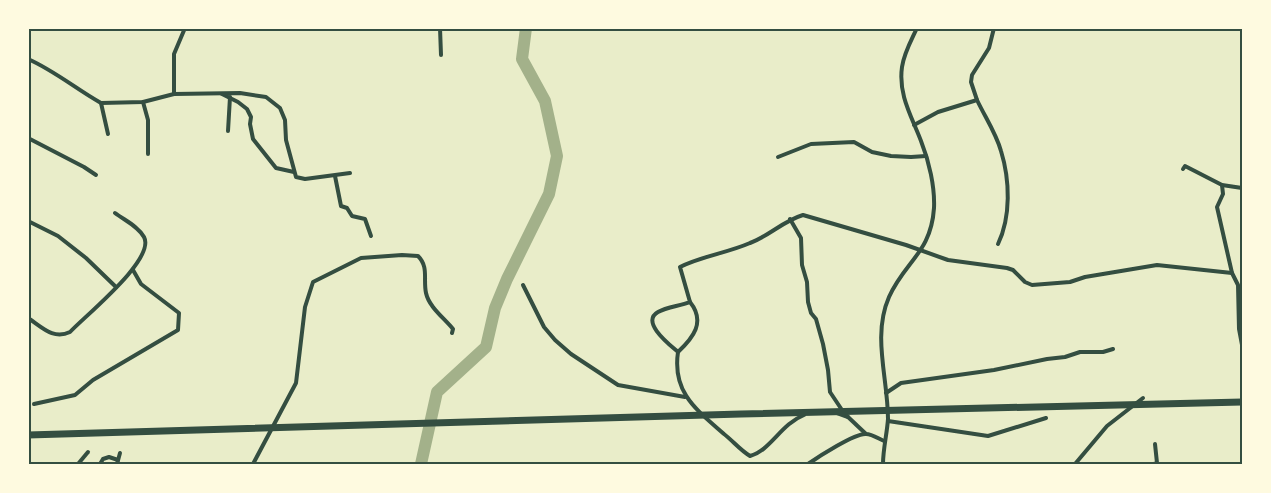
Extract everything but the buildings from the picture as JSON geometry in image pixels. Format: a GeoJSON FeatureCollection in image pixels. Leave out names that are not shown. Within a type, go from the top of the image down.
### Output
{"type":"FeatureCollection","features":[{"type":"Feature","properties":{"kind":"highway"},"geometry":{"type":"LineString","coordinates":[[28,435],[1242,402]]}},
{"type":"Feature","properties":{"kind":"street"},"geometry":{"type":"LineString","coordinates":[[174,94],[174,54],[185,28]]}},
{"type":"Feature","properties":{"kind":"street"},"geometry":{"type":"LineString","coordinates":[[440,28],[441,55]]}},
{"type":"Feature","properties":{"kind":"street"},"geometry":{"type":"LineString","coordinates":[[883,465],[888,421],[881,345],[883,321],[889,297],[925,246],[934,207],[926,156],[904,103],[902,67],[906,51],[917,28]]}},
{"type":"Feature","properties":{"kind":"street"},"geometry":{"type":"LineString","coordinates":[[994,28],[988,48],[970,82],[1001,150],[1006,174],[1006,220],[998,244]]}},
{"type":"Feature","properties":{"kind":"street"},"geometry":{"type":"LineString","coordinates":[[28,58],[48,68],[84,94],[101,103],[142,102],[174,94],[240,93],[266,97],[280,108],[285,120],[286,140],[296,177],[305,179],[350,173]]}},
{"type":"Feature","properties":{"kind":"street"},"geometry":{"type":"LineString","coordinates":[[219,93],[230,97],[247,109],[251,117],[253,139],[276,168],[294,172]]}},
{"type":"Feature","properties":{"kind":"street"},"geometry":{"type":"LineString","coordinates":[[228,131],[230,97]]}},
{"type":"Feature","properties":{"kind":"street"},"geometry":{"type":"LineString","coordinates":[[914,125],[938,112],[977,100]]}},
{"type":"Feature","properties":{"kind":"street"},"geometry":{"type":"LineString","coordinates":[[142,102],[148,120],[148,154]]}},
{"type":"Feature","properties":{"kind":"street"},"geometry":{"type":"LineString","coordinates":[[101,103],[108,134]]}},
{"type":"Feature","properties":{"kind":"street"},"geometry":{"type":"LineString","coordinates":[[28,138],[84,167],[96,176]]}},
{"type":"Feature","properties":{"kind":"street"},"geometry":{"type":"LineString","coordinates":[[778,157],[811,144],[854,142],[872,152],[891,156],[911,158],[926,156]]}},
{"type":"Feature","properties":{"kind":"street"},"geometry":{"type":"LineString","coordinates":[[1183,169],[1185,166],[1222,185],[1242,188]]}},
{"type":"Feature","properties":{"kind":"street"},"geometry":{"type":"LineString","coordinates":[[335,176],[341,206],[347,208],[352,216],[365,219],[371,236]]}},
{"type":"Feature","properties":{"kind":"street"},"geometry":{"type":"LineString","coordinates":[[1222,185],[1224,194],[1217,207],[1232,273],[1238,285],[1239,329],[1242,345]]}},
{"type":"Feature","properties":{"kind":"street"},"geometry":{"type":"LineString","coordinates":[[28,318],[54,335],[70,332],[133,270],[146,244],[136,228],[115,213]]}},
{"type":"Feature","properties":{"kind":"street"},"geometry":{"type":"LineString","coordinates":[[685,397],[677,367],[678,352],[697,328],[698,319],[690,302],[680,267],[754,242],[790,219],[803,215],[948,260],[1014,270],[1025,282],[1032,285],[1070,282],[1085,277],[1157,265],[1232,273]]}},
{"type":"Feature","properties":{"kind":"street"},"geometry":{"type":"LineString","coordinates":[[790,219],[801,238],[802,265],[807,282],[808,302],[816,319],[823,344],[830,392],[848,417],[866,434],[884,441]]}},
{"type":"Feature","properties":{"kind":"street"},"geometry":{"type":"LineString","coordinates":[[28,221],[58,236],[116,286]]}},
{"type":"Feature","properties":{"kind":"street"},"geometry":{"type":"LineString","coordinates":[[253,465],[296,383],[305,307],[313,282],[361,258],[418,256],[424,262],[426,270],[426,294],[431,305],[453,329],[452,333]]}},
{"type":"Feature","properties":{"kind":"street"},"geometry":{"type":"LineString","coordinates":[[34,404],[75,395],[93,380],[178,330],[179,313],[141,284],[133,270]]}},
{"type":"Feature","properties":{"kind":"street"},"geometry":{"type":"LineString","coordinates":[[523,285],[544,327],[571,354],[618,384],[685,397],[750,456],[761,452],[789,422],[801,416],[826,410],[848,417]]}},
{"type":"Feature","properties":{"kind":"street"},"geometry":{"type":"LineString","coordinates":[[678,352],[656,330],[652,324],[652,318],[657,312],[690,302]]}},
{"type":"Feature","properties":{"kind":"street"},"geometry":{"type":"LineString","coordinates":[[886,393],[901,383],[994,370],[1065,357],[1080,352],[1103,352],[1113,349]]}},
{"type":"Feature","properties":{"kind":"street"},"geometry":{"type":"LineString","coordinates":[[1075,465],[1107,426],[1143,398]]}},
{"type":"Feature","properties":{"kind":"street"},"geometry":{"type":"LineString","coordinates":[[888,421],[988,436],[1046,418]]}},
{"type":"Feature","properties":{"kind":"street"},"geometry":{"type":"LineString","coordinates":[[808,465],[832,449],[866,434]]}},
{"type":"Feature","properties":{"kind":"street"},"geometry":{"type":"LineString","coordinates":[[1154,465],[1157,463],[1155,444]]}},
{"type":"Feature","properties":{"kind":"street"},"geometry":{"type":"LineString","coordinates":[[78,465],[88,452]]}},
{"type":"Feature","properties":{"kind":"street"},"geometry":{"type":"LineString","coordinates":[[100,465],[103,459],[109,457],[118,462],[120,453]]}},
{"type":"Feature","properties":{"kind":"waterway"},"geometry":{"type":"LineString","coordinates":[[421,464],[437,392],[486,347],[495,308],[549,194],[557,156],[545,101],[522,59],[526,28]]}}]}
